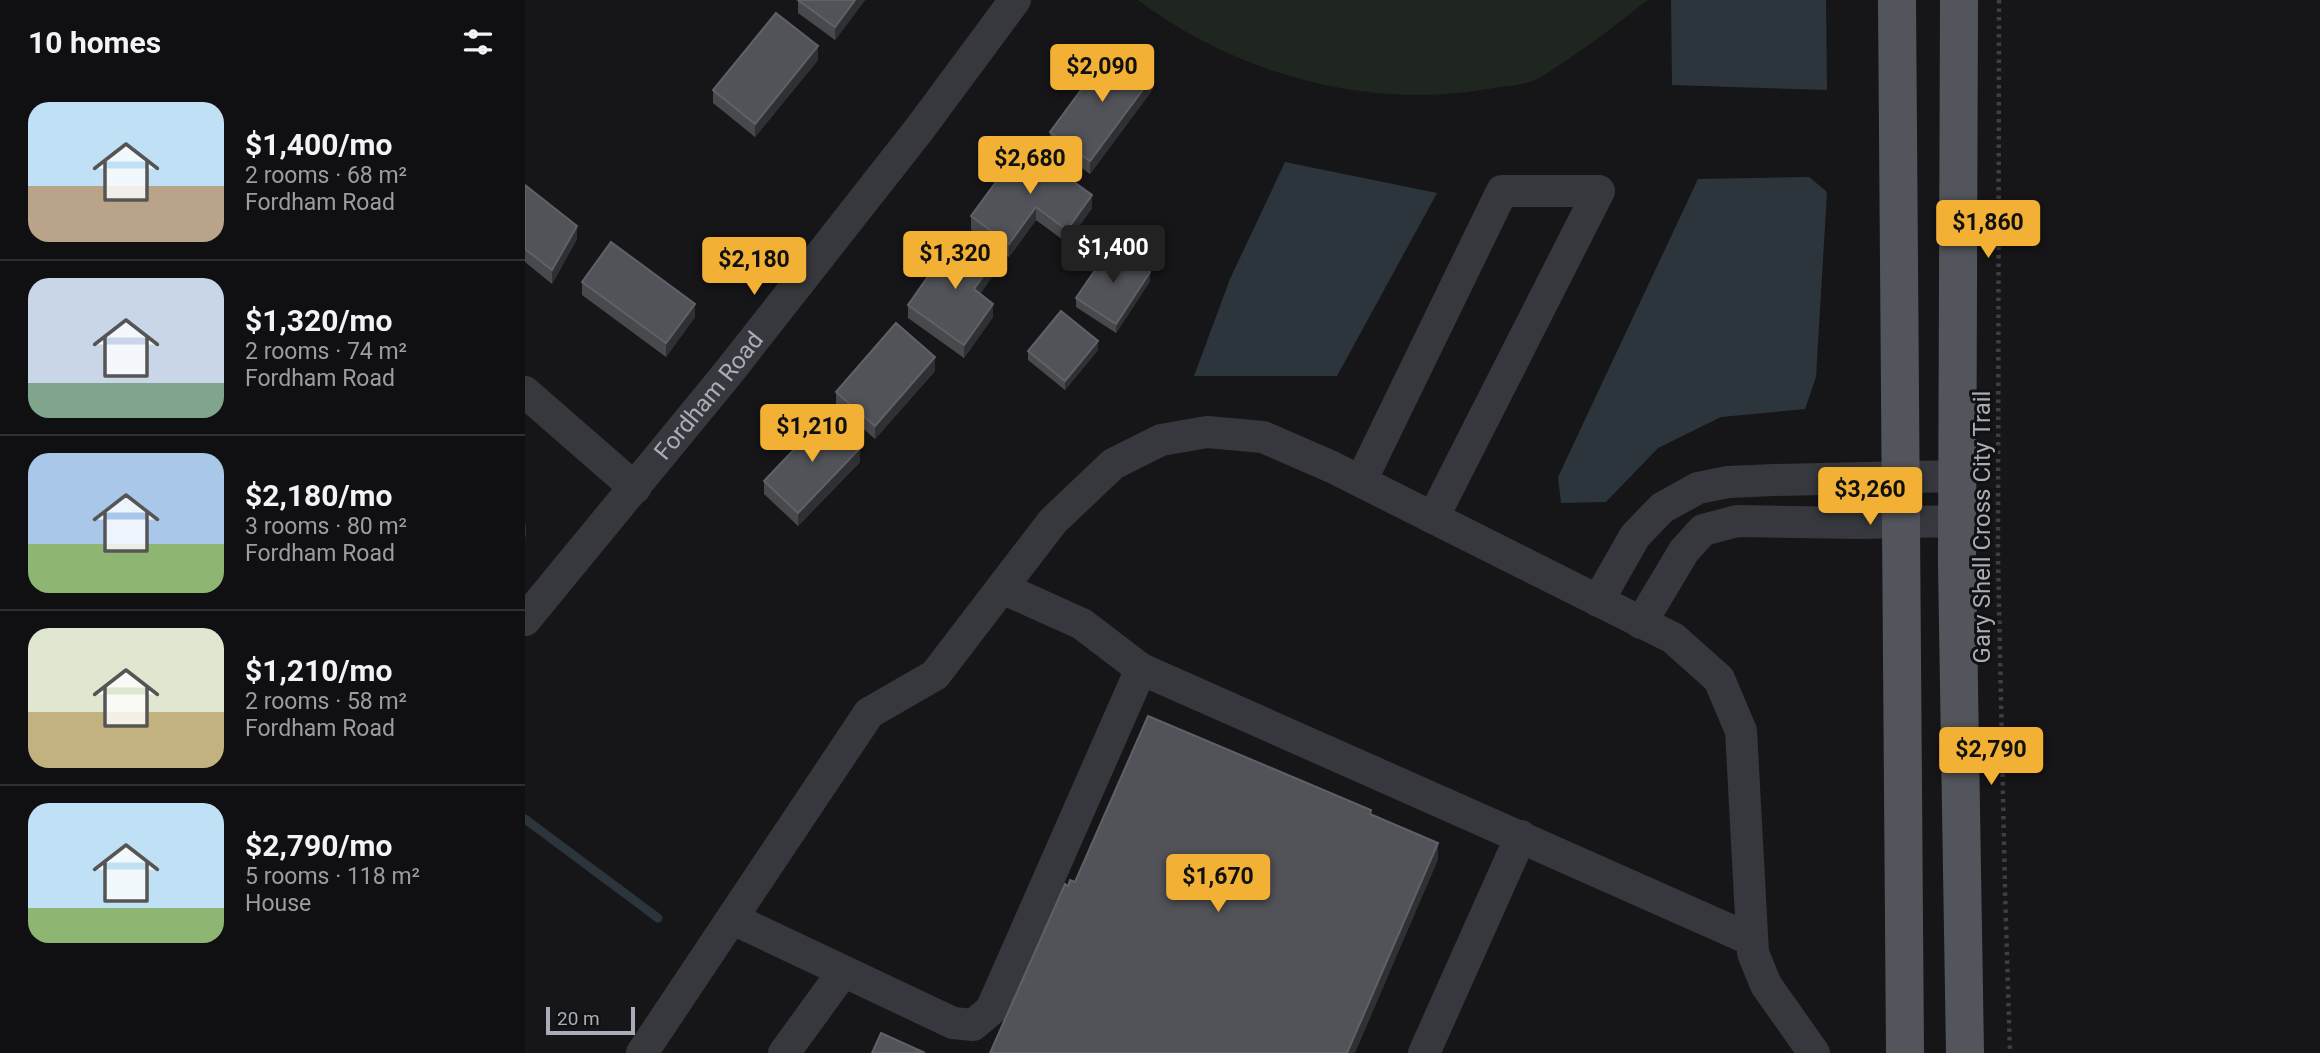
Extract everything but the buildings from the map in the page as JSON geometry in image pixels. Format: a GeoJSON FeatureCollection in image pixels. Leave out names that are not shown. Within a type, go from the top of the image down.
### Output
{"type":"FeatureCollection","features":[{"type":"Feature","properties":{"kind":"main road"},"geometry":{"type":"LineString","coordinates":[[1897,0],[1905,1053]]}},
{"type":"Feature","properties":{"kind":"main road"},"geometry":{"type":"LineString","coordinates":[[1959,0],[1958,521],[1965,1053]]}},
{"type":"Feature","properties":{"kind":"street","name":"Fordham Road"},"geometry":{"type":"LineString","coordinates":[[525,620],[728,373],[921,127],[1015,0]]}},
{"type":"Feature","properties":{"kind":"street"},"geometry":{"type":"LineString","coordinates":[[1361,481],[1502,191],[1599,191],[1433,518]]}},
{"type":"Feature","properties":{"kind":"street"},"geometry":{"type":"LineString","coordinates":[[525,393],[635,488]]}},
{"type":"Feature","properties":{"kind":"street"},"geometry":{"type":"LineString","coordinates":[[642,1053],[869,713],[935,675],[1053,522],[1113,464],[1161,440],[1207,432],[1263,437],[1361,481],[1673,638],[1719,679],[1741,731],[1753,953],[1766,985],[1814,1053]]}},
{"type":"Feature","properties":{"kind":"street"},"geometry":{"type":"LineString","coordinates":[[1598,601],[1635,536],[1662,508],[1698,488],[1728,482],[1958,477]]}},
{"type":"Feature","properties":{"kind":"street"},"geometry":{"type":"LineString","coordinates":[[1641,623],[1684,551],[1703,530],[1737,522],[1958,521]]}},
{"type":"Feature","properties":{"kind":"street"},"geometry":{"type":"LineString","coordinates":[[1002,588],[1081,624],[1141,668],[1752,940]]}},
{"type":"Feature","properties":{"kind":"street"},"geometry":{"type":"LineString","coordinates":[[733,919],[953,1023],[973,1025],[991,1010],[1141,668]]}},
{"type":"Feature","properties":{"kind":"street"},"geometry":{"type":"LineString","coordinates":[[1425,1053],[1521,836]]}},
{"type":"Feature","properties":{"kind":"street"},"geometry":{"type":"LineString","coordinates":[[784,1053],[843,972]]}},
{"type":"Feature","properties":{"kind":"path","name":"Gary Shell Cross City Trail"},"geometry":{"type":"LineString","coordinates":[[1999,0],[1998,557],[2010,1053]]}},
{"type":"Feature","properties":{"kind":"shaded area"},"geometry":{"type":"Polygon","coordinates":[[[1138,0],[1648,0],[1535,80],[1512,86],[1442,94],[1396,94],[1350,90],[1304,80],[1260,66],[1217,48],[1176,26],[1138,0]]]}},
{"type":"Feature","properties":{"kind":"shaded area"},"geometry":{"type":"Polygon","coordinates":[[[1671,0],[1826,0],[1827,90],[1672,85],[1671,0]]]}},
{"type":"Feature","properties":{"kind":"shaded area"},"geometry":{"type":"Polygon","coordinates":[[[1285,162],[1437,193],[1337,376],[1194,376],[1230,279],[1285,162]]]}},
{"type":"Feature","properties":{"kind":"shaded area"},"geometry":{"type":"Polygon","coordinates":[[[1809,177],[1827,192],[1816,377],[1805,409],[1721,417],[1658,448],[1606,502],[1561,503],[1558,477],[1698,179],[1809,177]]]}},
{"type":"Feature","properties":{"kind":"waterway"},"geometry":{"type":"LineString","coordinates":[[525,819],[658,918]]}}]}
